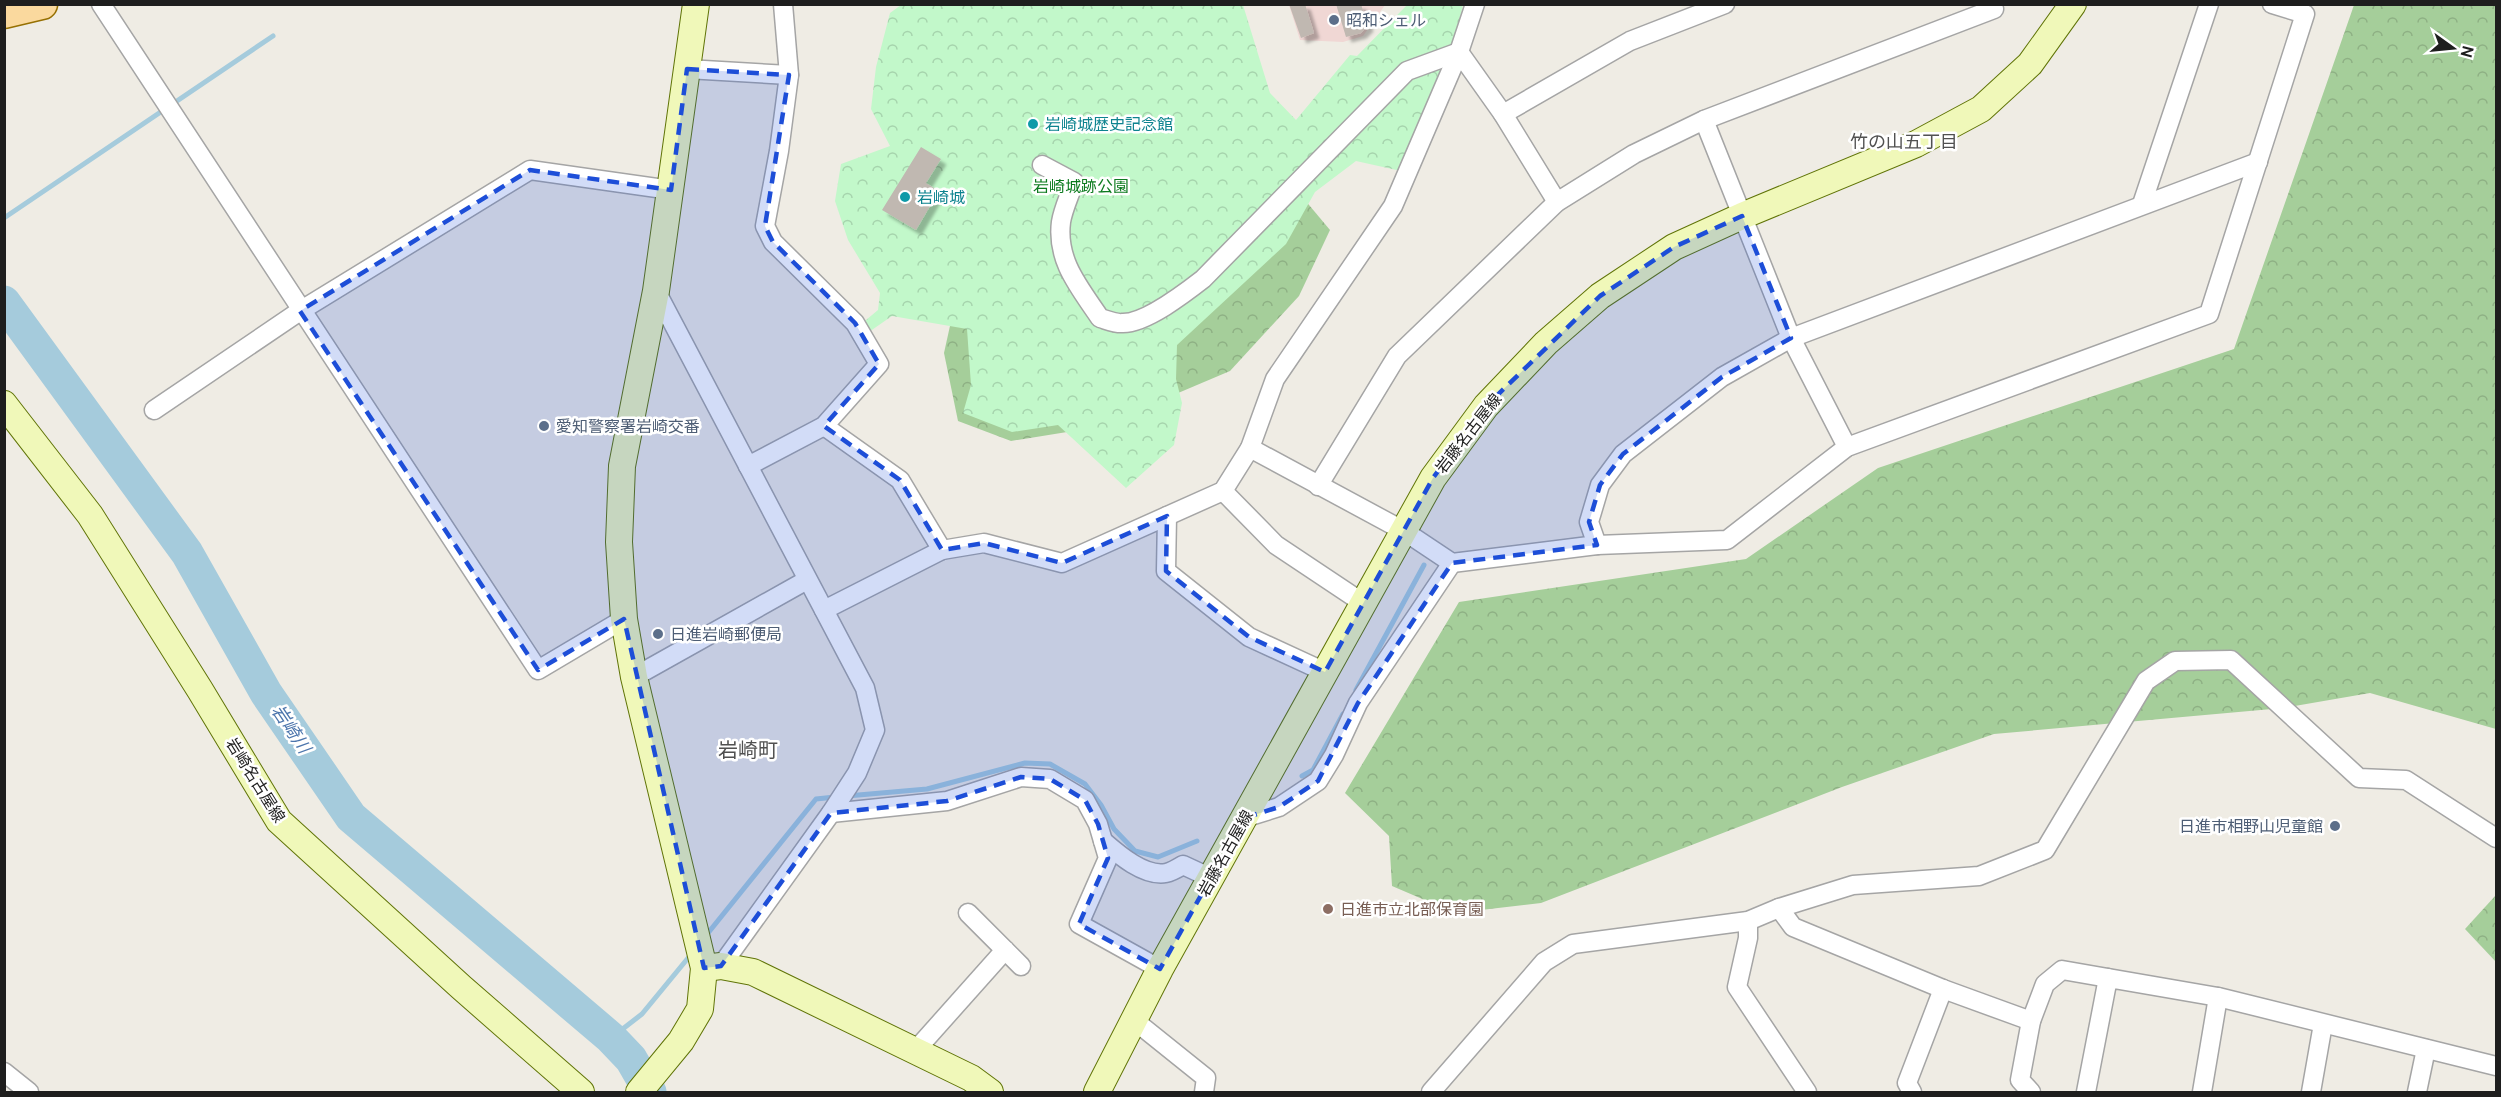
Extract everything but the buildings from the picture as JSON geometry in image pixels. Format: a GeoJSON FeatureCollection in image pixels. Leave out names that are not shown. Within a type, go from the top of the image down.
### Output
{"type":"FeatureCollection","features":[{"type":"Feature","properties":{"kind":"main road"},"geometry":{"type":"LineString","coordinates":[[4,13],[42,4]]}},
{"type":"Feature","properties":{"kind":"main road"},"geometry":{"type":"LineString","coordinates":[[639,1092],[681,1041],[700,1008],[706,958],[634,677],[624,619],[619,542],[622,466],[656,291],[696,4]]}},
{"type":"Feature","properties":{"kind":"main road","name":"岩藤名古屋線"},"geometry":{"type":"LineString","coordinates":[[1097,1092],[1160,969],[1363,603],[1434,478],[1486,406],[1546,343],[1600,296],[1665,254],[1742,216],[1916,144],[1981,109],[2030,64],[2073,4]]}},
{"type":"Feature","properties":{"kind":"main road","name":"岩崎名古屋線"},"geometry":{"type":"LineString","coordinates":[[4,404],[90,515],[279,821],[461,987],[581,1092]]}},
{"type":"Feature","properties":{"kind":"main road"},"geometry":{"type":"LineString","coordinates":[[706,958],[753,972],[972,1078],[990,1092]]}},
{"type":"Feature","properties":{"kind":"street"},"geometry":{"type":"LineString","coordinates":[[101,4],[538,670],[624,619]]}},
{"type":"Feature","properties":{"kind":"street"},"geometry":{"type":"LineString","coordinates":[[748,466],[824,426],[879,364],[855,323],[773,242],[765,226],[779,152],[789,75],[783,4]]}},
{"type":"Feature","properties":{"kind":"street"},"geometry":{"type":"LineString","coordinates":[[824,610],[942,550],[984,543],[1062,563],[1223,491],[1250,448],[1275,379],[1393,206],[1459,52],[1475,4]]}},
{"type":"Feature","properties":{"kind":"street"},"geometry":{"type":"LineString","coordinates":[[1503,114],[1681,12],[1725,4]]}},
{"type":"Feature","properties":{"kind":"street"},"geometry":{"type":"LineString","coordinates":[[1318,486],[1397,356],[1557,202],[1634,154],[1704,120],[1994,9],[1992,4]]}},
{"type":"Feature","properties":{"kind":"street"},"geometry":{"type":"LineString","coordinates":[[2142,204],[2209,4]]}},
{"type":"Feature","properties":{"kind":"street"},"geometry":{"type":"LineString","coordinates":[[1250,448],[1404,531],[1452,563],[1597,545],[1727,540],[1846,447],[2209,314],[2305,14],[2272,4]]}},
{"type":"Feature","properties":{"kind":"street"},"geometry":{"type":"LineString","coordinates":[[1459,52],[1503,114],[1557,202]]}},
{"type":"Feature","properties":{"kind":"street"},"geometry":{"type":"LineString","coordinates":[[1042,165],[1074,182],[1061,222],[1062,255],[1073,277],[1100,318],[1124,324],[1157,311],[1179,298],[1203,279],[1407,71],[1459,52]]}},
{"type":"Feature","properties":{"kind":"street"},"geometry":{"type":"LineString","coordinates":[[687,69],[789,75]]}},
{"type":"Feature","properties":{"kind":"street"},"geometry":{"type":"LineString","coordinates":[[1704,120],[1791,338],[1846,447]]}},
{"type":"Feature","properties":{"kind":"street"},"geometry":{"type":"LineString","coordinates":[[1597,545],[1589,522],[1600,485],[1623,454],[1722,377],[1791,338],[2258,162]]}},
{"type":"Feature","properties":{"kind":"street"},"geometry":{"type":"LineString","coordinates":[[154,410],[300,310],[530,170],[671,190]]}},
{"type":"Feature","properties":{"kind":"street"},"geometry":{"type":"LineString","coordinates":[[656,291],[866,688],[875,730],[857,773],[834,808],[706,958]]}},
{"type":"Feature","properties":{"kind":"street"},"geometry":{"type":"LineString","coordinates":[[824,426],[900,480],[942,550]]}},
{"type":"Feature","properties":{"kind":"street"},"geometry":{"type":"LineString","coordinates":[[1223,491],[1276,545],[1363,603]]}},
{"type":"Feature","properties":{"kind":"street"},"geometry":{"type":"LineString","coordinates":[[1167,516],[1166,571],[1249,637],[1325,672]]}},
{"type":"Feature","properties":{"kind":"street"},"geometry":{"type":"LineString","coordinates":[[1244,818],[1279,807],[1318,781],[1334,755],[1358,703],[1452,563]]}},
{"type":"Feature","properties":{"kind":"street"},"geometry":{"type":"LineString","coordinates":[[634,677],[807,580]]}},
{"type":"Feature","properties":{"kind":"street"},"geometry":{"type":"LineString","coordinates":[[1431,1092],[1544,962],[1573,944],[1748,921],[1779,908],[1853,885],[1979,876],[2045,850],[2146,681],[2175,661],[2231,660],[2360,778],[2406,780],[2496,838]]}},
{"type":"Feature","properties":{"kind":"street"},"geometry":{"type":"LineString","coordinates":[[834,808],[947,801],[1022,777],[1050,779],[1085,800],[1098,824],[1108,858],[1079,924],[1160,969]]}},
{"type":"Feature","properties":{"kind":"street"},"geometry":{"type":"LineString","coordinates":[[1103,840],[1122,858],[1144,870],[1165,874],[1183,865],[1211,878]]}},
{"type":"Feature","properties":{"kind":"street"},"geometry":{"type":"LineString","coordinates":[[1779,908],[1793,927],[1943,989],[2031,1021]]}},
{"type":"Feature","properties":{"kind":"street"},"geometry":{"type":"LineString","coordinates":[[968,913],[1021,966]]}},
{"type":"Feature","properties":{"kind":"street"},"geometry":{"type":"LineString","coordinates":[[1748,921],[1748,938],[1737,987],[1807,1092]]}},
{"type":"Feature","properties":{"kind":"street"},"geometry":{"type":"LineString","coordinates":[[915,1051],[1005,950]]}},
{"type":"Feature","properties":{"kind":"street"},"geometry":{"type":"LineString","coordinates":[[2031,1092],[2020,1080],[2031,1021],[2045,984],[2062,970],[2218,997],[2496,1066]]}},
{"type":"Feature","properties":{"kind":"street"},"geometry":{"type":"LineString","coordinates":[[2086,1092],[2108,978]]}},
{"type":"Feature","properties":{"kind":"street"},"geometry":{"type":"LineString","coordinates":[[1912,1092],[1907,1083],[1943,989]]}},
{"type":"Feature","properties":{"kind":"street"},"geometry":{"type":"LineString","coordinates":[[2202,1092],[2218,997]]}},
{"type":"Feature","properties":{"kind":"street"},"geometry":{"type":"LineString","coordinates":[[1135,1021],[1206,1078],[1204,1092]]}},
{"type":"Feature","properties":{"kind":"street"},"geometry":{"type":"LineString","coordinates":[[2311,1092],[2323,1024]]}},
{"type":"Feature","properties":{"kind":"street"},"geometry":{"type":"LineString","coordinates":[[2417,1092],[2426,1049]]}},
{"type":"Feature","properties":{"kind":"street"},"geometry":{"type":"LineString","coordinates":[[4,1072],[29,1092]]}},
{"type":"Feature","properties":{"kind":"highlighted area"},"geometry":{"type":"Polygon","coordinates":[[[687,69],[789,75],[765,226],[773,242],[855,323],[879,364],[824,426],[900,480],[942,550],[984,543],[1062,563],[1167,516],[1166,571],[1249,637],[1325,672],[1433,478],[1486,406],[1600,296],[1674,247],[1742,216],[1791,338],[1722,377],[1623,454],[1600,485],[1589,522],[1597,545],[1452,563],[1358,703],[1318,781],[1279,807],[1244,818],[1160,969],[1079,924],[1108,858],[1098,824],[1085,800],[1050,779],[1021,777],[947,801],[831,813],[721,966],[704,968],[624,619],[538,670],[300,311],[530,170],[671,190],[687,69]]]}},
{"type":"Feature","properties":{"kind":"shaded area","name":"昭和シェル"},"geometry":{"type":"Polygon","coordinates":[[[1289,5],[1385,5],[1363,36],[1343,42],[1300,40],[1289,5]]]}},
{"type":"Feature","properties":{"kind":"green space","name":"岩崎城跡公園"},"geometry":{"type":"Polygon","coordinates":[[[901,5],[1243,5],[1270,93],[1296,120],[1350,55],[1357,56],[1407,5],[1463,5],[1450,57],[1401,171],[1356,161],[1315,192],[1286,244],[1177,345],[1176,379],[1182,403],[1174,445],[1126,488],[1058,425],[1012,432],[963,413],[971,385],[967,329],[892,316],[866,334],[854,330],[878,310],[880,293],[848,240],[835,201],[841,164],[890,146],[871,109],[876,67],[890,13],[901,5]]]}},
{"type":"Feature","properties":{"kind":"green space"},"geometry":{"type":"Polygon","coordinates":[[[2354,5],[2496,5],[2496,729],[2370,693],[2283,708],[1994,734],[1842,787],[1541,903],[1455,913],[1392,886],[1389,836],[1345,793],[1459,602],[1746,559],[1878,468],[2234,349],[2354,5]]]}},
{"type":"Feature","properties":{"kind":"green space"},"geometry":{"type":"Polygon","coordinates":[[[1299,193],[1330,230],[1299,296],[1230,371],[1098,427],[1011,441],[958,421],[944,353],[969,240],[1299,193]]]}},
{"type":"Feature","properties":{"kind":"green space"},"geometry":{"type":"Polygon","coordinates":[[[2496,895],[2496,962],[2465,929],[2496,895]]]}},
{"type":"Feature","properties":{"kind":"waterway"},"geometry":{"type":"LineString","coordinates":[[4,218],[273,36]]}},
{"type":"Feature","properties":{"kind":"waterway","name":"岩崎川"},"geometry":{"type":"LineString","coordinates":[[4,302],[187,553],[266,693],[351,817],[611,1038],[631,1059],[650,1092]]}},
{"type":"Feature","properties":{"kind":"waterway"},"geometry":{"type":"LineString","coordinates":[[1356,690],[1424,565]]}},
{"type":"Feature","properties":{"kind":"waterway"},"geometry":{"type":"LineString","coordinates":[[1302,776],[1313,770],[1343,714]]}},
{"type":"Feature","properties":{"kind":"waterway"},"geometry":{"type":"LineString","coordinates":[[847,796],[927,789],[1025,763],[1050,764],[1085,784],[1101,805],[1114,829],[1135,851],[1158,857],[1197,841]]}},
{"type":"Feature","properties":{"kind":"waterway"},"geometry":{"type":"LineString","coordinates":[[704,938],[816,799],[835,797]]}},
{"type":"Feature","properties":{"kind":"waterway"},"geometry":{"type":"LineString","coordinates":[[611,1038],[642,1014],[693,952]]}},
{"type":"Feature","properties":{"kind":"place","name":"昭和シェル"},"geometry":{"type":"Point","coordinates":[1334,20]}},
{"type":"Feature","properties":{"kind":"place","name":"岩崎城歴史記念館"},"geometry":{"type":"Point","coordinates":[1033,124]}},
{"type":"Feature","properties":{"kind":"place","name":"岩崎城"},"geometry":{"type":"Point","coordinates":[905,197]}},
{"type":"Feature","properties":{"kind":"place","name":"愛知警察署岩崎交番"},"geometry":{"type":"Point","coordinates":[544,426]}},
{"type":"Feature","properties":{"kind":"place","name":"日進岩崎郵便局"},"geometry":{"type":"Point","coordinates":[658,634]}},
{"type":"Feature","properties":{"kind":"place","name":"日進市相野山児童館"},"geometry":{"type":"Point","coordinates":[2335,826]}},
{"type":"Feature","properties":{"kind":"place","name":"日進市立北部保育園"},"geometry":{"type":"Point","coordinates":[1328,909]}},
{"type":"Feature","properties":{"kind":"district","name":"竹の山五丁目"},"geometry":{"type":"Point","coordinates":[1904,142]}},
{"type":"Feature","properties":{"kind":"district","name":"岩崎町"},"geometry":{"type":"Point","coordinates":[748,750]}}]}
